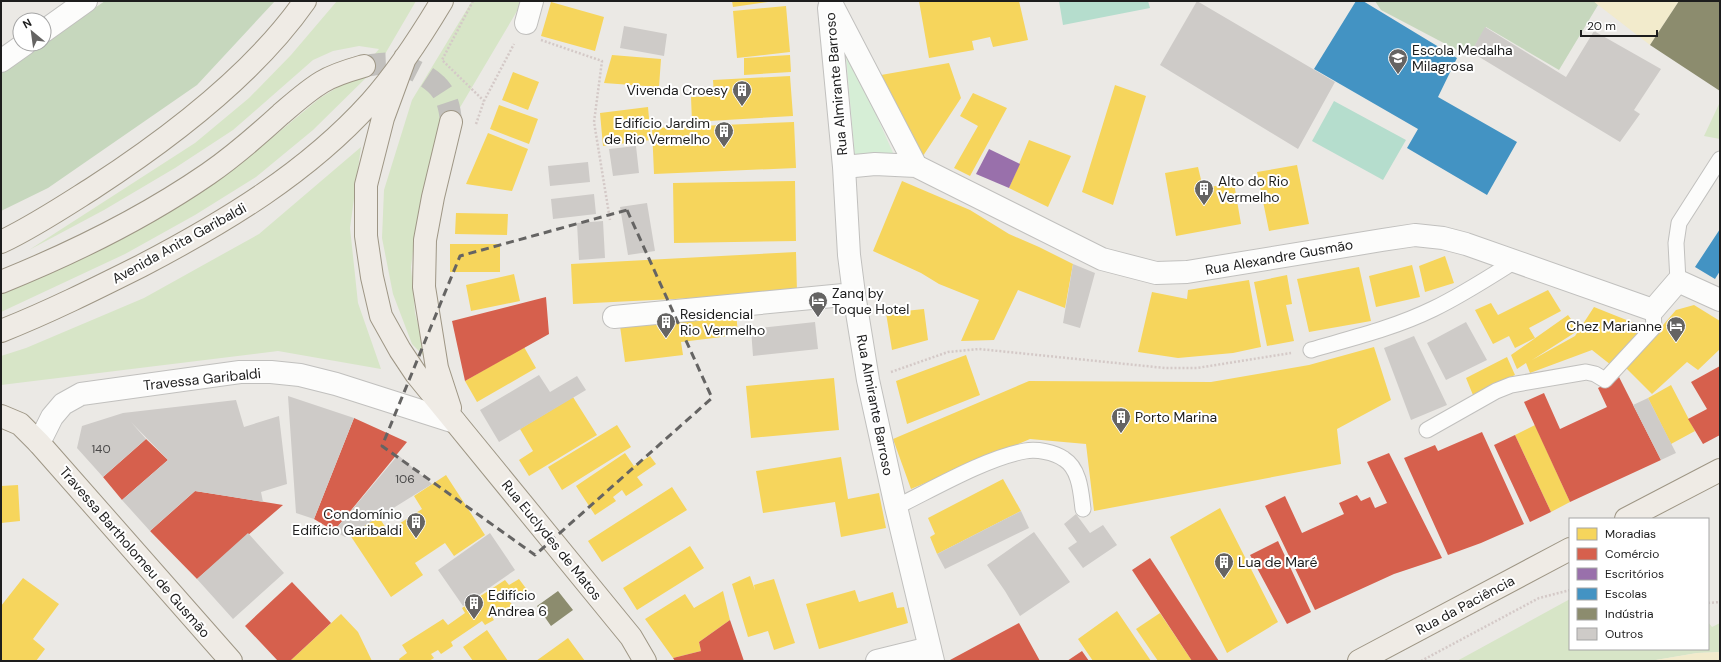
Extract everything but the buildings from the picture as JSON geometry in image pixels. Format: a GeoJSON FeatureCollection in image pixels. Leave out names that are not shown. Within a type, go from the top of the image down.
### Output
{"type":"FeatureCollection","features":[{"type":"Feature","properties":{"kind":"main road"},"geometry":{"type":"LineString","coordinates":[[1,242],[71,202],[134,161],[194,115],[244,70],[290,22],[305,1]]}},
{"type":"Feature","properties":{"kind":"main road","name":"Avenida Anita Garibaldi"},"geometry":{"type":"LineString","coordinates":[[1,331],[55,308],[167,252],[226,220],[267,192],[307,162],[341,132],[371,102],[405,58],[442,1]]}},
{"type":"Feature","properties":{"kind":"main road","name":"Avenida Anita Garibaldi"},"geometry":{"type":"LineString","coordinates":[[405,58],[383,118],[366,185],[366,236],[372,278],[381,316],[400,350],[416,374],[455,422]]}},
{"type":"Feature","properties":{"kind":"main road"},"geometry":{"type":"LineString","coordinates":[[1,282],[31,270],[124,225],[208,174],[240,150],[322,81],[340,73],[364,66]]}},
{"type":"Feature","properties":{"kind":"main road"},"geometry":{"type":"LineString","coordinates":[[452,122],[429,219],[426,240],[424,287],[436,368],[455,422]]}},
{"type":"Feature","properties":{"kind":"main road","name":"Travessa Bartholomeu de Gusmão"},"geometry":{"type":"LineString","coordinates":[[1,416],[20,424],[38,443],[231,661]]}},
{"type":"Feature","properties":{"kind":"main road","name":"Rua Euclydes de Matos"},"geometry":{"type":"LineString","coordinates":[[455,422],[631,637],[645,661]]}},
{"type":"Feature","properties":{"kind":"main road"},"geometry":{"type":"LineString","coordinates":[[1628,518],[1720,470]]}},
{"type":"Feature","properties":{"kind":"main road","name":"Rua da Paciência"},"geometry":{"type":"LineString","coordinates":[[1359,661],[1569,550]]}},
{"type":"Feature","properties":{"kind":"main road"},"geometry":{"type":"LineString","coordinates":[[631,637],[662,661]]}},
{"type":"Feature","properties":{"kind":"street"},"geometry":{"type":"LineString","coordinates":[[52,25],[86,1]]}},
{"type":"Feature","properties":{"kind":"street"},"geometry":{"type":"LineString","coordinates":[[523,28],[532,1]]}},
{"type":"Feature","properties":{"kind":"street"},"geometry":{"type":"LineString","coordinates":[[830,1],[916,166]]}},
{"type":"Feature","properties":{"kind":"street","name":"Rua Almirante Barroso"},"geometry":{"type":"LineString","coordinates":[[830,1],[844,167],[849,255],[854,294],[868,380],[931,654]]}},
{"type":"Feature","properties":{"kind":"street"},"geometry":{"type":"LineString","coordinates":[[1,61],[14,52]]}},
{"type":"Feature","properties":{"kind":"street","name":"Rua Alexandre Gusmão"},"geometry":{"type":"LineString","coordinates":[[844,167],[875,164],[916,166],[1102,259],[1156,273],[1187,272],[1415,235],[1443,238],[1515,261],[1653,310]]}},
{"type":"Feature","properties":{"kind":"street"},"geometry":{"type":"LineString","coordinates":[[1653,310],[1678,281],[1720,300]]}},
{"type":"Feature","properties":{"kind":"street"},"geometry":{"type":"LineString","coordinates":[[614,317],[854,294]]}},
{"type":"Feature","properties":{"kind":"street","name":"Travessa Garibaldi"},"geometry":{"type":"LineString","coordinates":[[38,443],[52,417],[63,404],[81,394],[240,372],[271,372],[300,375],[336,384],[455,422]]}},
{"type":"Feature","properties":{"kind":"street"},"geometry":{"type":"LineString","coordinates":[[877,661],[931,654]]}},
{"type":"Feature","properties":{"kind":"lane"},"geometry":{"type":"LineString","coordinates":[[1678,281],[1676,243],[1679,223],[1720,159]]}},
{"type":"Feature","properties":{"kind":"lane"},"geometry":{"type":"LineString","coordinates":[[1311,350],[1365,335],[1432,310],[1469,290],[1515,261]]}},
{"type":"Feature","properties":{"kind":"lane"},"geometry":{"type":"LineString","coordinates":[[1427,430],[1496,391],[1511,385],[1586,372],[1595,374],[1605,380],[1654,327],[1653,310]]}},
{"type":"Feature","properties":{"kind":"lane"},"geometry":{"type":"LineString","coordinates":[[896,507],[972,470],[1004,457],[1027,451],[1048,452],[1065,459],[1075,471],[1080,484],[1083,509]]}},
{"type":"Feature","properties":{"kind":"path"},"geometry":{"type":"LineString","coordinates":[[473,1],[442,60],[484,101]]}},
{"type":"Feature","properties":{"kind":"path"},"geometry":{"type":"LineString","coordinates":[[474,130],[484,101],[523,28],[602,61],[594,122],[610,220]]}},
{"type":"Feature","properties":{"kind":"path"},"geometry":{"type":"LineString","coordinates":[[868,380],[948,352],[979,349],[1165,368],[1197,368],[1278,356]]}},
{"type":"Feature","properties":{"kind":"path"},"geometry":{"type":"LineString","coordinates":[[1421,661],[1540,598],[1569,590]]}},
{"type":"Feature","properties":{"kind":"path"},"geometry":{"type":"LineString","coordinates":[[1709,603],[1720,602]]}},
{"type":"Feature","properties":{"kind":"highlighted area"},"geometry":{"type":"Polygon","coordinates":[[[627,210],[712,398],[535,555],[382,446],[460,256],[627,210]]]}},
{"type":"Feature","properties":{"kind":"green space"},"geometry":{"type":"Polygon","coordinates":[[[105,1],[275,1],[197,85],[48,188],[1,211],[1,71],[29,52],[52,52],[52,37],[105,1]]]}},
{"type":"Feature","properties":{"kind":"green space"},"geometry":{"type":"Polygon","coordinates":[[[337,1],[416,1],[378,66],[313,130],[256,177],[195,215],[125,254],[1,312],[1,294],[117,241],[194,194],[244,161],[320,98],[356,76],[379,49],[359,46],[333,51],[313,60],[233,130],[175,168],[104,210],[29,250],[195,143],[249,98],[291,55],[337,1]]]}},
{"type":"Feature","properties":{"kind":"green space"},"geometry":{"type":"Polygon","coordinates":[[[472,1],[523,1],[436,148],[416,228],[411,267],[415,313],[427,359],[412,344],[393,294],[382,238],[384,190],[412,100],[472,1]]]}},
{"type":"Feature","properties":{"kind":"green space"},"geometry":{"type":"Polygon","coordinates":[[[1059,1],[1148,1],[1150,8],[1063,25],[1059,1]]]}},
{"type":"Feature","properties":{"kind":"green space"},"geometry":{"type":"Polygon","coordinates":[[[1375,1],[1594,1],[1598,5],[1559,70],[1486,27],[1471,52],[1457,50],[1381,10],[1375,1]]]}},
{"type":"Feature","properties":{"kind":"green space"},"geometry":{"type":"Polygon","coordinates":[[[845,45],[894,155],[855,158],[845,45]]]}},
{"type":"Feature","properties":{"kind":"green space"},"geometry":{"type":"Polygon","coordinates":[[[1334,101],[1406,140],[1383,180],[1312,141],[1334,101]]]}},
{"type":"Feature","properties":{"kind":"green space"},"geometry":{"type":"Polygon","coordinates":[[[1720,102],[1720,139],[1704,136],[1720,102]]]}},
{"type":"Feature","properties":{"kind":"green space"},"geometry":{"type":"Polygon","coordinates":[[[361,147],[350,228],[358,303],[381,369],[278,351],[1,385],[1,356],[26,348],[144,298],[259,234],[361,147]]]}},
{"type":"Feature","properties":{"kind":"green space"},"geometry":{"type":"Polygon","coordinates":[[[1569,600],[1569,650],[1709,650],[1709,623],[1712,627],[1720,623],[1720,652],[1697,653],[1650,661],[1457,661],[1569,600]]]}},
{"type":"Feature","properties":{"kind":"sand"},"geometry":{"type":"Polygon","coordinates":[[[1593,1],[1679,1],[1650,45],[1593,1]]]}},
{"type":"Feature","properties":{"kind":"sand"},"geometry":{"type":"Polygon","coordinates":[[[1720,652],[1720,661],[1650,661],[1697,653],[1720,652]]]}},
{"type":"Feature","properties":{"kind":"tunnel"},"geometry":{"type":"LineString","coordinates":[[364,66],[392,63],[416,71],[431,80],[442,91],[445,97],[448,104],[451,122]]}},
{"type":"Feature","properties":{"kind":"place","name":"Escola Medalha Milagrosa"},"geometry":{"type":"Point","coordinates":[1398,75]}},
{"type":"Feature","properties":{"kind":"place","name":"Vivenda Croesy"},"geometry":{"type":"Point","coordinates":[742,107]}},
{"type":"Feature","properties":{"kind":"place","name":"Edifício Jardim de Rio Vermelho"},"geometry":{"type":"Point","coordinates":[724,148]}},
{"type":"Feature","properties":{"kind":"place","name":"Alto do Rio Vermelho"},"geometry":{"type":"Point","coordinates":[1204,206]}},
{"type":"Feature","properties":{"kind":"place","name":"Zanq by Toque Hotel"},"geometry":{"type":"Point","coordinates":[818,318]}},
{"type":"Feature","properties":{"kind":"place","name":"Residencial Rio Vermelho"},"geometry":{"type":"Point","coordinates":[666,339]}},
{"type":"Feature","properties":{"kind":"place","name":"Chez Marianne"},"geometry":{"type":"Point","coordinates":[1676,343]}},
{"type":"Feature","properties":{"kind":"place","name":"Porto Marina"},"geometry":{"type":"Point","coordinates":[1121,434]}},
{"type":"Feature","properties":{"kind":"place","name":"Condomínio Edifício Garibaldi"},"geometry":{"type":"Point","coordinates":[416,539]}},
{"type":"Feature","properties":{"kind":"place","name":"Lua de Maré"},"geometry":{"type":"Point","coordinates":[1224,579]}},
{"type":"Feature","properties":{"kind":"place","name":"Edifício Andrea 6"},"geometry":{"type":"Point","coordinates":[474,620]}}]}
